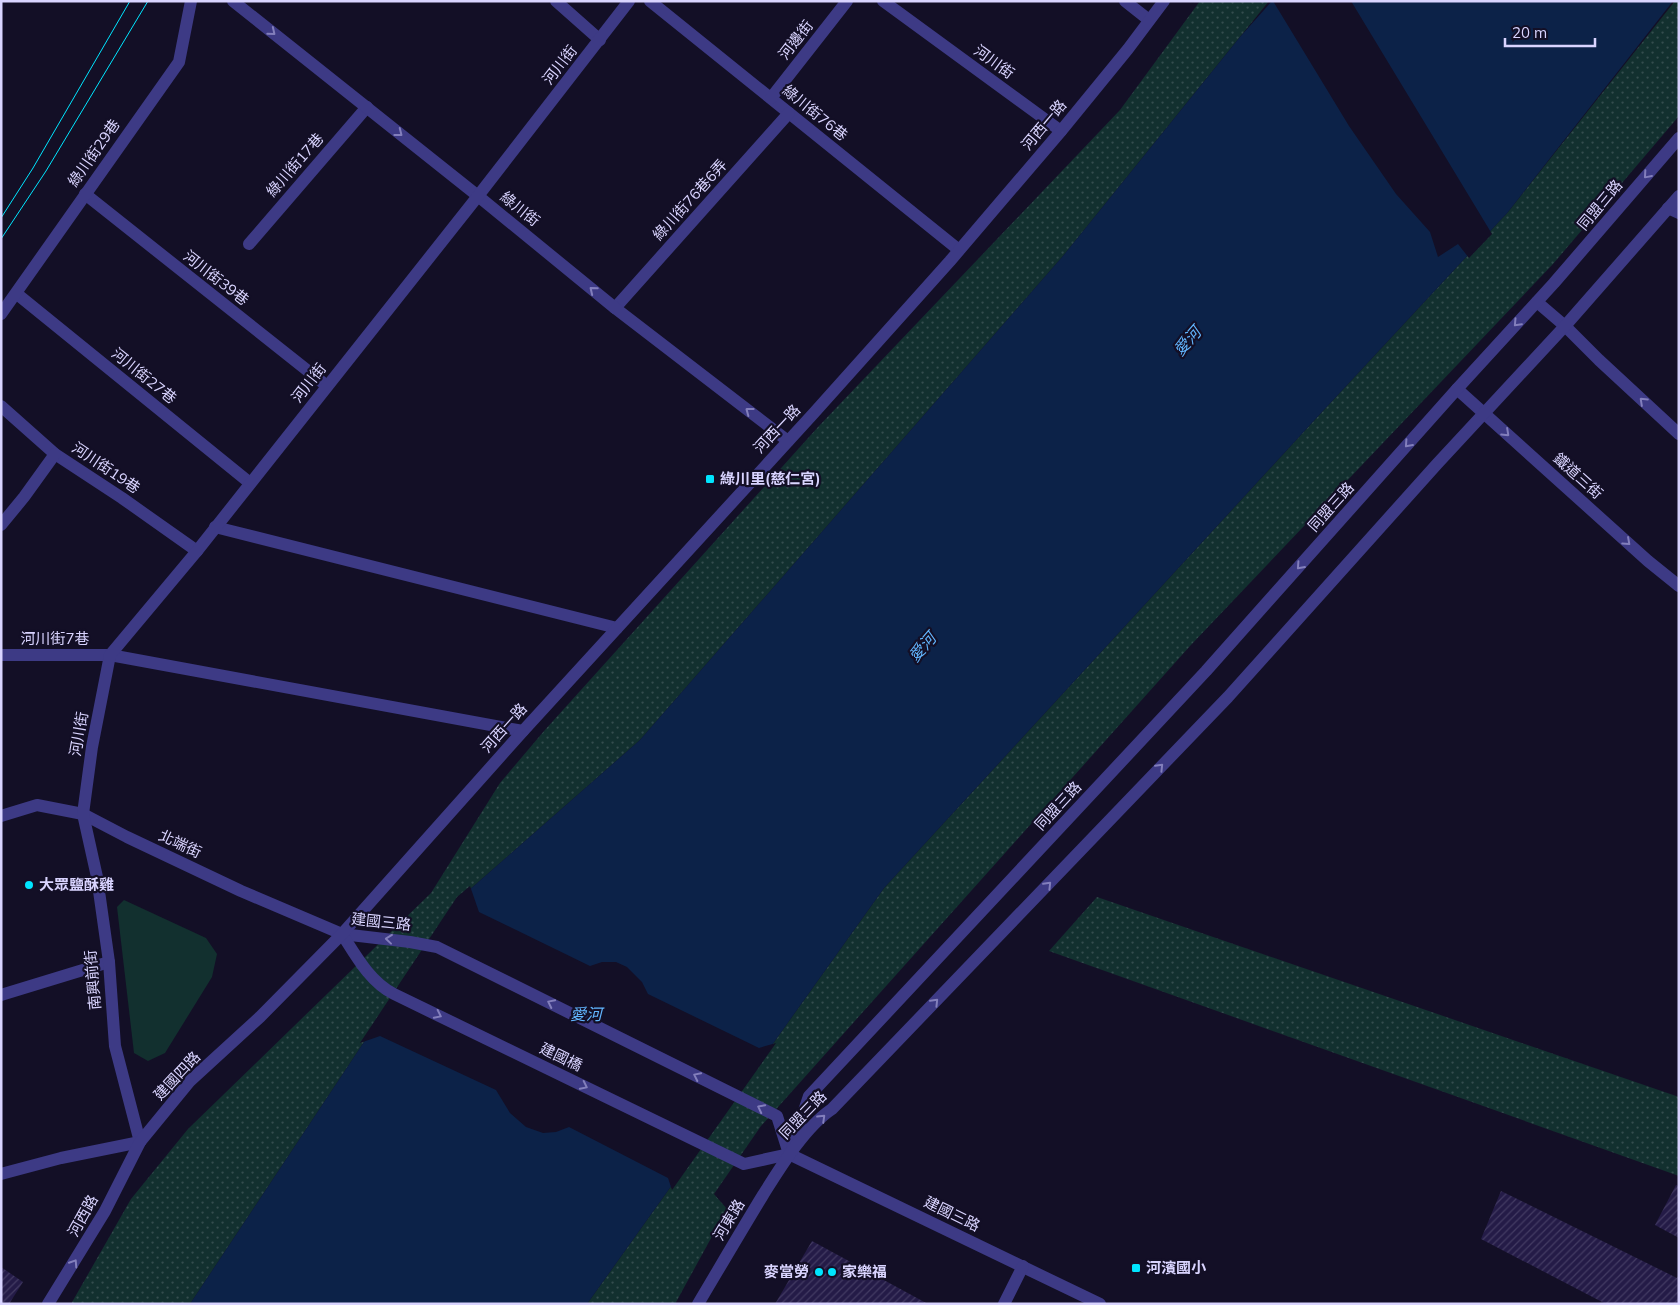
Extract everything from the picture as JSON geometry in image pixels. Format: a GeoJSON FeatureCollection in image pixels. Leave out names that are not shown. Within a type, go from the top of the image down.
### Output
{"type":"FeatureCollection","features":[{"type":"Feature","properties":{"kind":"street","name":"綠川街29巷"},"geometry":{"type":"LineString","coordinates":[[1,314],[17,294],[179,62],[191,1]]}},
{"type":"Feature","properties":{"kind":"street","name":"綠川街"},"geometry":{"type":"LineString","coordinates":[[233,1],[615,308],[788,441]]}},
{"type":"Feature","properties":{"kind":"street"},"geometry":{"type":"LineString","coordinates":[[556,1],[600,40]]}},
{"type":"Feature","properties":{"kind":"street","name":"河川街"},"geometry":{"type":"LineString","coordinates":[[82,814],[92,747],[110,655],[250,484],[478,196],[629,1]]}},
{"type":"Feature","properties":{"kind":"street","name":"綠川街76巷"},"geometry":{"type":"LineString","coordinates":[[650,1],[959,250]]}},
{"type":"Feature","properties":{"kind":"street","name":"河邊街"},"geometry":{"type":"LineString","coordinates":[[771,98],[847,1]]}},
{"type":"Feature","properties":{"kind":"street","name":"河川街"},"geometry":{"type":"LineString","coordinates":[[883,1],[1061,131]]}},
{"type":"Feature","properties":{"kind":"street"},"geometry":{"type":"LineString","coordinates":[[1125,1],[1149,20]]}},
{"type":"Feature","properties":{"kind":"street","name":"河西一路"},"geometry":{"type":"LineString","coordinates":[[342,934],[523,731],[813,414],[959,250],[1061,131],[1164,1]]}},
{"type":"Feature","properties":{"kind":"street","name":"綠川街17巷"},"geometry":{"type":"LineString","coordinates":[[249,244],[367,107]]}},
{"type":"Feature","properties":{"kind":"street","name":"綠川街76巷6弄"},"geometry":{"type":"LineString","coordinates":[[615,308],[789,113]]}},
{"type":"Feature","properties":{"kind":"street","name":"同盟三路"},"geometry":{"type":"LineString","coordinates":[[789,1154],[809,1096],[1206,671],[1537,302],[1679,138]]}},
{"type":"Feature","properties":{"kind":"street","name":"河川街39巷"},"geometry":{"type":"LineString","coordinates":[[85,194],[327,386]]}},
{"type":"Feature","properties":{"kind":"street","name":"同盟三路"},"geometry":{"type":"LineString","coordinates":[[789,1154],[824,1114],[832,1109],[1228,697],[1484,412],[1673,210],[1679,196]]}},
{"type":"Feature","properties":{"kind":"street","name":"河川街27巷"},"geometry":{"type":"LineString","coordinates":[[17,294],[250,484]]}},
{"type":"Feature","properties":{"kind":"street"},"geometry":{"type":"LineString","coordinates":[[1537,302],[1679,434]]}},
{"type":"Feature","properties":{"kind":"street","name":"鐵道三街"},"geometry":{"type":"LineString","coordinates":[[1457,389],[1648,561],[1679,586]]}},
{"type":"Feature","properties":{"kind":"street","name":"河川街19巷"},"geometry":{"type":"LineString","coordinates":[[1,406],[55,454],[122,498],[196,551]]}},
{"type":"Feature","properties":{"kind":"street"},"geometry":{"type":"LineString","coordinates":[[1,525],[55,454]]}},
{"type":"Feature","properties":{"kind":"street"},"geometry":{"type":"LineString","coordinates":[[215,527],[617,628]]}},
{"type":"Feature","properties":{"kind":"street","name":"河川街7巷"},"geometry":{"type":"LineString","coordinates":[[1,656],[110,655],[523,731]]}},
{"type":"Feature","properties":{"kind":"street","name":"北端街"},"geometry":{"type":"LineString","coordinates":[[1,816],[37,805],[82,814],[241,891],[342,934]]}},
{"type":"Feature","properties":{"kind":"street","name":"南興前街"},"geometry":{"type":"LineString","coordinates":[[82,814],[97,877],[109,962],[115,1046],[140,1142]]}},
{"type":"Feature","properties":{"kind":"street","name":"建國三路"},"geometry":{"type":"LineString","coordinates":[[342,934],[437,947],[777,1116],[789,1154],[1100,1304]]}},
{"type":"Feature","properties":{"kind":"street","name":"建國三路"},"geometry":{"type":"LineString","coordinates":[[342,934],[362,965],[384,989],[394,994]]}},
{"type":"Feature","properties":{"kind":"street","name":"建國四路"},"geometry":{"type":"LineString","coordinates":[[140,1142],[190,1081],[260,1017],[342,934]]}},
{"type":"Feature","properties":{"kind":"street"},"geometry":{"type":"LineString","coordinates":[[1,995],[109,962]]}},
{"type":"Feature","properties":{"kind":"street","name":"建國橋"},"geometry":{"type":"LineString","coordinates":[[394,994],[744,1164],[789,1154]]}},
{"type":"Feature","properties":{"kind":"street"},"geometry":{"type":"LineString","coordinates":[[1,1174],[61,1158],[140,1142]]}},
{"type":"Feature","properties":{"kind":"street","name":"河西路"},"geometry":{"type":"LineString","coordinates":[[48,1304],[105,1211],[140,1142]]}},
{"type":"Feature","properties":{"kind":"street","name":"河東路"},"geometry":{"type":"LineString","coordinates":[[698,1304],[789,1154]]}},
{"type":"Feature","properties":{"kind":"street"},"geometry":{"type":"LineString","coordinates":[[1004,1304],[1023,1266]]}},
{"type":"Feature","properties":{"kind":"green space"},"geometry":{"type":"Polygon","coordinates":[[[1200,1],[1269,1],[1063,256],[640,740],[459,899],[190,1304],[71,1304],[131,1199],[188,1129],[431,893],[500,783],[544,731],[818,427],[1120,110],[1200,1]]]}},
{"type":"Feature","properties":{"kind":"green space"},"geometry":{"type":"Polygon","coordinates":[[[1675,1],[1679,1],[1679,116],[1553,264],[1190,646],[761,1126],[714,1194],[727,1209],[675,1304],[587,1304],[884,888],[1508,212],[1675,1]]]}},
{"type":"Feature","properties":{"kind":"green space"},"geometry":{"type":"Polygon","coordinates":[[[1097,897],[1679,1097],[1679,1176],[1049,951],[1097,897]]]}},
{"type":"Feature","properties":{"kind":"green space"},"geometry":{"type":"Polygon","coordinates":[[[124,900],[206,938],[217,954],[212,977],[165,1053],[148,1061],[134,1053],[117,907],[124,900]]]}},
{"type":"Feature","properties":{"kind":"water","name":"愛河"},"geometry":{"type":"Polygon","coordinates":[[[1272,1],[1673,1],[1508,212],[884,888],[587,1304],[190,1304],[459,899],[640,740],[1063,256],[1240,37],[1272,1]]]}},
{"type":"Feature","properties":{"kind":"pier"},"geometry":{"type":"Polygon","coordinates":[[[1273,1],[1351,1],[1492,234],[1469,258],[1458,244],[1438,257],[1430,232],[1396,194],[1349,126],[1273,1]]]}},
{"type":"Feature","properties":{"kind":"pier"},"geometry":{"type":"Polygon","coordinates":[[[470,886],[479,912],[590,966],[602,962],[616,962],[627,967],[642,982],[648,994],[759,1048],[776,1043],[672,1190],[668,1178],[569,1127],[556,1132],[543,1133],[526,1127],[510,1113],[496,1090],[380,1036],[360,1043],[457,897],[470,886]]]}},
{"type":"Feature","properties":{"kind":"building"},"geometry":{"type":"Polygon","coordinates":[[[1676,1185],[1679,1186],[1679,1238],[1655,1225],[1676,1185]]]}},
{"type":"Feature","properties":{"kind":"building"},"geometry":{"type":"Polygon","coordinates":[[[1501,1191],[1677,1278],[1679,1274],[1679,1304],[1606,1304],[1481,1239],[1501,1191]]]}},
{"type":"Feature","properties":{"kind":"building","name":"家樂福"},"geometry":{"type":"Polygon","coordinates":[[[812,1241],[928,1304],[775,1304],[812,1241]]]}},
{"type":"Feature","properties":{"kind":"building"},"geometry":{"type":"Polygon","coordinates":[[[1,1267],[23,1282],[9,1304],[1,1302],[1,1267]]]}},
{"type":"Feature","properties":{"kind":"tram line"},"geometry":{"type":"LineString","coordinates":[[1,218],[33,168],[130,1]]}},
{"type":"Feature","properties":{"kind":"tram line"},"geometry":{"type":"LineString","coordinates":[[1,239],[46,171],[148,1]]}},
{"type":"Feature","properties":{"kind":"place","name":"綠川里(慈仁宮)"},"geometry":{"type":"Point","coordinates":[710,479]}},
{"type":"Feature","properties":{"kind":"place","name":"大眾鹽酥雞"},"geometry":{"type":"Point","coordinates":[29,885]}},
{"type":"Feature","properties":{"kind":"place","name":"河濱國小"},"geometry":{"type":"Point","coordinates":[1136,1268]}},
{"type":"Feature","properties":{"kind":"place","name":"麥當勞"},"geometry":{"type":"Point","coordinates":[819,1272]}},
{"type":"Feature","properties":{"kind":"place","name":"家樂福"},"geometry":{"type":"Point","coordinates":[832,1272]}}]}
